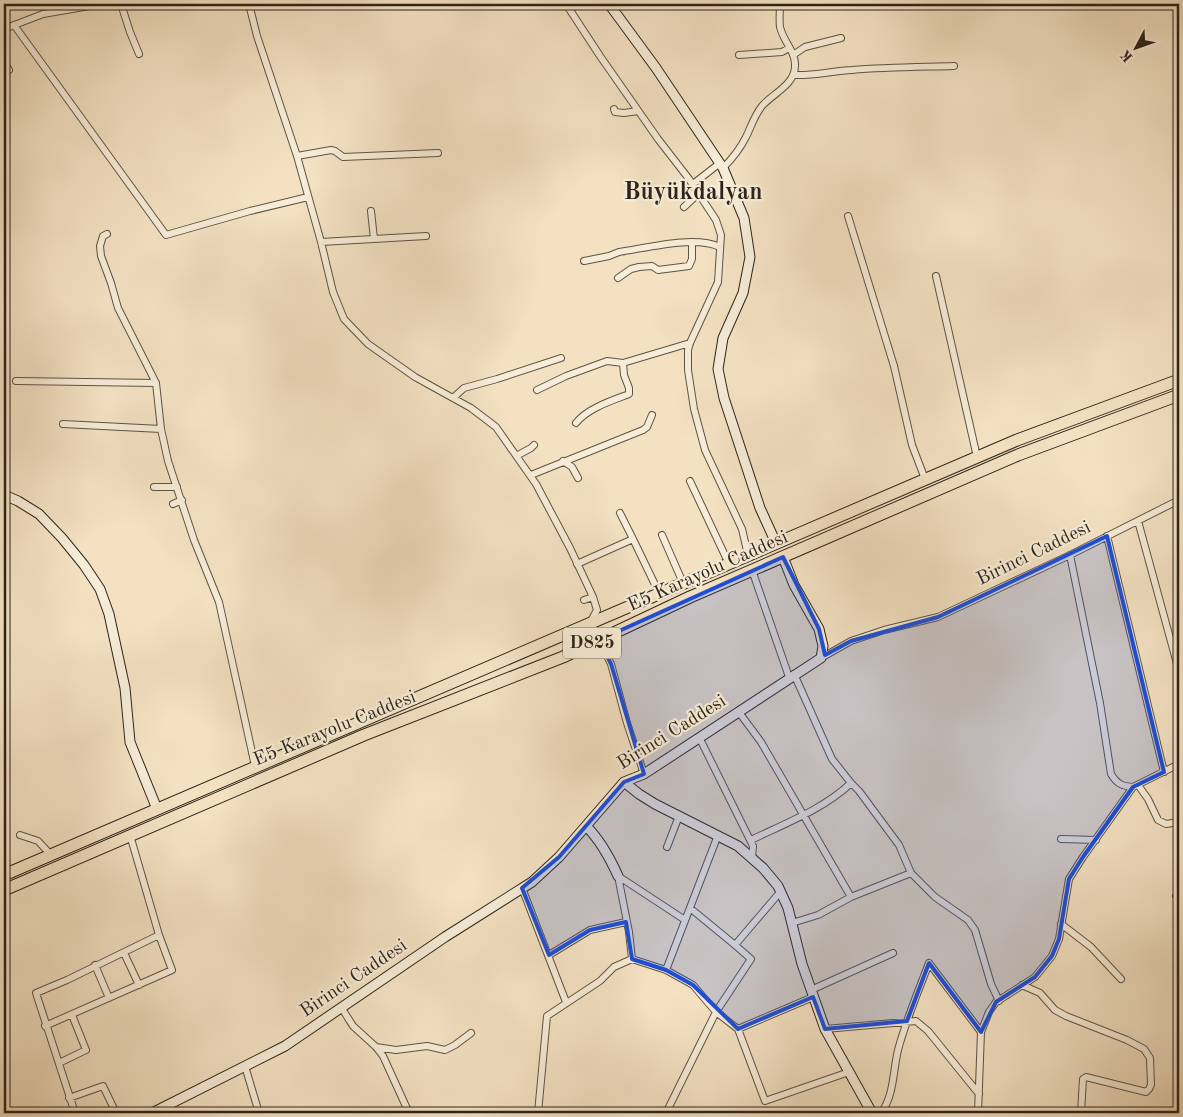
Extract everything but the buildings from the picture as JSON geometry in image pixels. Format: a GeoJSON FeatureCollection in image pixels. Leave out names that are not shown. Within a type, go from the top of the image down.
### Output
{"type":"FeatureCollection","features":[{"type":"Feature","properties":{"kind":"highway","name":"E5 Karayolu Caddesi"},"geometry":{"type":"LineString","coordinates":[[4,875],[1026,436],[1179,380]]}},
{"type":"Feature","properties":{"kind":"highway","name":"E5 Karayolu Caddesi"},"geometry":{"type":"LineString","coordinates":[[4,890],[364,735],[563,657],[690,597],[1018,454],[1179,394]]}},
{"type":"Feature","properties":{"kind":"highway"},"geometry":{"type":"LineString","coordinates":[[604,617],[612,634]]}},
{"type":"Feature","properties":{"kind":"highway"},"geometry":{"type":"LineString","coordinates":[[587,624],[595,642]]}},
{"type":"Feature","properties":{"kind":"street"},"geometry":{"type":"LineString","coordinates":[[4,29],[43,14],[102,4]]}},
{"type":"Feature","properties":{"kind":"street"},"geometry":{"type":"LineString","coordinates":[[121,4],[139,54]]}},
{"type":"Feature","properties":{"kind":"street"},"geometry":{"type":"LineString","coordinates":[[249,4],[257,36],[297,156],[321,242],[332,292],[344,319],[368,344],[415,377],[471,408],[496,426],[518,455],[530,475],[593,597],[597,610],[587,624]]}},
{"type":"Feature","properties":{"kind":"street"},"geometry":{"type":"LineString","coordinates":[[566,4],[638,111],[716,220],[721,236],[718,282],[690,343],[688,370],[694,409],[705,450],[742,529],[748,555]]}},
{"type":"Feature","properties":{"kind":"street"},"geometry":{"type":"LineString","coordinates":[[608,4],[656,68],[722,165],[744,218],[750,258],[743,293],[723,338],[718,369],[724,398],[760,508],[776,543]]}},
{"type":"Feature","properties":{"kind":"street"},"geometry":{"type":"LineString","coordinates":[[692,184],[735,156],[755,115],[763,105],[787,84],[794,74],[795,66],[791,51],[780,26],[780,4]]}},
{"type":"Feature","properties":{"kind":"street"},"geometry":{"type":"LineString","coordinates":[[14,25],[166,235],[308,197]]}},
{"type":"Feature","properties":{"kind":"street"},"geometry":{"type":"LineString","coordinates":[[739,55],[791,51],[841,38]]}},
{"type":"Feature","properties":{"kind":"street"},"geometry":{"type":"LineString","coordinates":[[4,62],[9,70]]}},
{"type":"Feature","properties":{"kind":"street"},"geometry":{"type":"LineString","coordinates":[[794,74],[807,76],[823,72],[865,69],[954,66]]}},
{"type":"Feature","properties":{"kind":"street"},"geometry":{"type":"LineString","coordinates":[[614,109],[615,112],[624,113],[638,111]]}},
{"type":"Feature","properties":{"kind":"street"},"geometry":{"type":"LineString","coordinates":[[297,156],[331,150],[343,157],[438,153]]}},
{"type":"Feature","properties":{"kind":"street"},"geometry":{"type":"LineString","coordinates":[[684,207],[698,193]]}},
{"type":"Feature","properties":{"kind":"street"},"geometry":{"type":"LineString","coordinates":[[371,211],[374,239]]}},
{"type":"Feature","properties":{"kind":"street"},"geometry":{"type":"LineString","coordinates":[[848,216],[894,366],[912,445],[925,479]]}},
{"type":"Feature","properties":{"kind":"street"},"geometry":{"type":"LineString","coordinates":[[107,234],[103,236],[100,246],[101,256],[112,283],[118,308],[156,383],[161,429],[168,461],[194,540],[223,615],[255,766]]}},
{"type":"Feature","properties":{"kind":"street"},"geometry":{"type":"LineString","coordinates":[[321,242],[426,236]]}},
{"type":"Feature","properties":{"kind":"street"},"geometry":{"type":"LineString","coordinates":[[584,260],[609,256],[619,252],[692,242],[706,242],[720,247]]}},
{"type":"Feature","properties":{"kind":"street"},"geometry":{"type":"LineString","coordinates":[[618,278],[631,268],[652,266],[658,270],[689,266],[692,260],[692,242]]}},
{"type":"Feature","properties":{"kind":"street"},"geometry":{"type":"LineString","coordinates":[[936,276],[977,457]]}},
{"type":"Feature","properties":{"kind":"street"},"geometry":{"type":"LineString","coordinates":[[537,390],[566,376],[607,361],[623,363],[690,343]]}},
{"type":"Feature","properties":{"kind":"street"},"geometry":{"type":"LineString","coordinates":[[453,398],[464,388],[561,358]]}},
{"type":"Feature","properties":{"kind":"street"},"geometry":{"type":"LineString","coordinates":[[576,423],[589,412],[629,394],[623,363]]}},
{"type":"Feature","properties":{"kind":"street"},"geometry":{"type":"LineString","coordinates":[[16,381],[156,383]]}},
{"type":"Feature","properties":{"kind":"street"},"geometry":{"type":"LineString","coordinates":[[530,475],[643,430],[652,415]]}},
{"type":"Feature","properties":{"kind":"street"},"geometry":{"type":"LineString","coordinates":[[63,424],[161,429]]}},
{"type":"Feature","properties":{"kind":"street"},"geometry":{"type":"LineString","coordinates":[[518,455],[534,445]]}},
{"type":"Feature","properties":{"kind":"street"},"geometry":{"type":"LineString","coordinates":[[563,461],[572,467],[578,478]]}},
{"type":"Feature","properties":{"kind":"street"},"geometry":{"type":"LineString","coordinates":[[690,481],[729,564]]}},
{"type":"Feature","properties":{"kind":"street"},"geometry":{"type":"LineString","coordinates":[[154,487],[176,487]]}},
{"type":"Feature","properties":{"kind":"street"},"geometry":{"type":"LineString","coordinates":[[4,496],[18,501],[39,514],[84,565],[100,589],[109,614],[125,688],[130,742],[157,809]]}},
{"type":"Feature","properties":{"kind":"street"},"geometry":{"type":"LineString","coordinates":[[174,504],[182,500]]}},
{"type":"Feature","properties":{"kind":"street","name":"Birinci Caddesi"},"geometry":{"type":"LineString","coordinates":[[152,1113],[285,1046],[341,1007],[532,882],[560,857],[624,782],[644,774],[821,658],[851,641],[884,630],[938,617],[1070,555],[1179,500]]}},
{"type":"Feature","properties":{"kind":"street"},"geometry":{"type":"LineString","coordinates":[[620,512],[659,593]]}},
{"type":"Feature","properties":{"kind":"street"},"geometry":{"type":"LineString","coordinates":[[1138,521],[1179,671]]}},
{"type":"Feature","properties":{"kind":"street"},"geometry":{"type":"LineString","coordinates":[[662,535],[683,583]]}},
{"type":"Feature","properties":{"kind":"street"},"geometry":{"type":"LineString","coordinates":[[1107,536],[1164,772]]}},
{"type":"Feature","properties":{"kind":"street"},"geometry":{"type":"LineString","coordinates":[[577,564],[633,539]]}},
{"type":"Feature","properties":{"kind":"street"},"geometry":{"type":"LineString","coordinates":[[1070,555],[1100,703],[1111,774],[1116,782],[1123,786],[1136,786],[1179,764]]}},
{"type":"Feature","properties":{"kind":"street"},"geometry":{"type":"LineString","coordinates":[[783,557],[794,585],[819,629],[823,646],[821,658]]}},
{"type":"Feature","properties":{"kind":"street"},"geometry":{"type":"LineString","coordinates":[[752,570],[792,676],[832,760],[860,791],[899,845],[910,873],[935,897],[968,920],[976,930],[992,984],[999,1000]]}},
{"type":"Feature","properties":{"kind":"street"},"geometry":{"type":"LineString","coordinates":[[584,600],[593,597]]}},
{"type":"Feature","properties":{"kind":"street"},"geometry":{"type":"LineString","coordinates":[[595,642],[611,664],[627,723],[644,774]]}},
{"type":"Feature","properties":{"kind":"street"},"geometry":{"type":"LineString","coordinates":[[738,711],[761,742],[851,896]]}},
{"type":"Feature","properties":{"kind":"street"},"geometry":{"type":"LineString","coordinates":[[699,737],[754,846],[752,858]]}},
{"type":"Feature","properties":{"kind":"street"},"geometry":{"type":"LineString","coordinates":[[624,782],[639,794],[738,846],[773,880],[781,891],[788,908],[802,964],[825,1029],[872,1113]]}},
{"type":"Feature","properties":{"kind":"street"},"geometry":{"type":"LineString","coordinates":[[751,840],[841,793],[851,783]]}},
{"type":"Feature","properties":{"kind":"street"},"geometry":{"type":"LineString","coordinates":[[1136,786],[1148,799],[1158,820],[1166,824],[1179,822]]}},
{"type":"Feature","properties":{"kind":"street"},"geometry":{"type":"LineString","coordinates":[[978,1113],[981,1032],[989,1012],[999,1000],[1035,977],[1052,956],[1059,939],[1069,879],[1136,786]]}},
{"type":"Feature","properties":{"kind":"street"},"geometry":{"type":"LineString","coordinates":[[667,846],[679,816]]}},
{"type":"Feature","properties":{"kind":"street"},"geometry":{"type":"LineString","coordinates":[[586,826],[603,847],[618,876],[629,932],[632,959]]}},
{"type":"Feature","properties":{"kind":"street"},"geometry":{"type":"LineString","coordinates":[[20,834],[38,840],[52,855]]}},
{"type":"Feature","properties":{"kind":"street"},"geometry":{"type":"LineString","coordinates":[[45,1026],[172,970],[159,935],[130,835]]}},
{"type":"Feature","properties":{"kind":"street"},"geometry":{"type":"LineString","coordinates":[[666,970],[718,835]]}},
{"type":"Feature","properties":{"kind":"street"},"geometry":{"type":"LineString","coordinates":[[1061,840],[1096,840]]}},
{"type":"Feature","properties":{"kind":"street"},"geometry":{"type":"LineString","coordinates":[[792,922],[818,915],[851,896],[910,873]]}},
{"type":"Feature","properties":{"kind":"street"},"geometry":{"type":"LineString","coordinates":[[618,876],[685,920]]}},
{"type":"Feature","properties":{"kind":"street"},"geometry":{"type":"LineString","coordinates":[[522,888],[566,1002]]}},
{"type":"Feature","properties":{"kind":"street"},"geometry":{"type":"LineString","coordinates":[[735,945],[781,891]]}},
{"type":"Feature","properties":{"kind":"street"},"geometry":{"type":"LineString","coordinates":[[1179,894],[1176,896],[1179,901]]}},
{"type":"Feature","properties":{"kind":"street"},"geometry":{"type":"LineString","coordinates":[[666,1113],[716,1012],[750,959],[690,908]]}},
{"type":"Feature","properties":{"kind":"street"},"geometry":{"type":"LineString","coordinates":[[549,955],[590,930],[626,922]]}},
{"type":"Feature","properties":{"kind":"street"},"geometry":{"type":"LineString","coordinates":[[1061,924],[1091,947],[1122,979]]}},
{"type":"Feature","properties":{"kind":"street"},"geometry":{"type":"LineString","coordinates":[[75,1113],[45,1026],[36,993],[159,935]]}},
{"type":"Feature","properties":{"kind":"street"},"geometry":{"type":"LineString","coordinates":[[124,953],[139,984]]}},
{"type":"Feature","properties":{"kind":"street"},"geometry":{"type":"LineString","coordinates":[[738,1029],[894,953]]}},
{"type":"Feature","properties":{"kind":"street"},"geometry":{"type":"LineString","coordinates":[[538,1113],[548,1016],[566,1002],[600,981],[614,967],[632,959],[666,970],[693,985],[716,1012],[738,1029],[765,1101],[849,1072]]}},
{"type":"Feature","properties":{"kind":"street"},"geometry":{"type":"LineString","coordinates":[[881,1113],[894,1081],[898,1052],[906,1021],[929,963],[981,1032]]}},
{"type":"Feature","properties":{"kind":"street"},"geometry":{"type":"LineString","coordinates":[[96,965],[109,998]]}},
{"type":"Feature","properties":{"kind":"street"},"geometry":{"type":"LineString","coordinates":[[1022,985],[1040,993],[1055,1010],[1127,1040],[1144,1050],[1150,1058],[1151,1085],[1146,1092],[1086,1077],[1083,1079],[1081,1113]]}},
{"type":"Feature","properties":{"kind":"street"},"geometry":{"type":"LineString","coordinates":[[341,1007],[353,1026],[383,1056],[409,1113]]}},
{"type":"Feature","properties":{"kind":"street"},"geometry":{"type":"LineString","coordinates":[[59,1063],[86,1050],[72,1015]]}},
{"type":"Feature","properties":{"kind":"street"},"geometry":{"type":"LineString","coordinates":[[825,1029],[916,1021],[928,1031],[979,1094]]}},
{"type":"Feature","properties":{"kind":"street"},"geometry":{"type":"LineString","coordinates":[[376,1047],[396,1050],[428,1046],[445,1050],[456,1045],[471,1033]]}},
{"type":"Feature","properties":{"kind":"street"},"geometry":{"type":"LineString","coordinates":[[245,1066],[259,1113]]}},
{"type":"Feature","properties":{"kind":"street"},"geometry":{"type":"LineString","coordinates":[[69,1098],[103,1086],[116,1113]]}},
{"type":"Feature","properties":{"kind":"highlighted area"},"geometry":{"type":"Polygon","coordinates":[[[1107,536],[1164,772],[1133,787],[1083,857],[1069,879],[1059,939],[1052,956],[1035,977],[996,1002],[981,1032],[929,963],[907,1021],[825,1029],[813,997],[738,1029],[693,985],[666,970],[632,959],[626,922],[590,930],[549,955],[522,888],[559,857],[624,782],[644,774],[611,664],[599,640],[783,557],[819,629],[825,655],[851,641],[938,617],[1107,536]]]}},
{"type":"Feature","properties":{"kind":"district","name":"Büyükdalyan"},"geometry":{"type":"Point","coordinates":[693,193]}}]}
